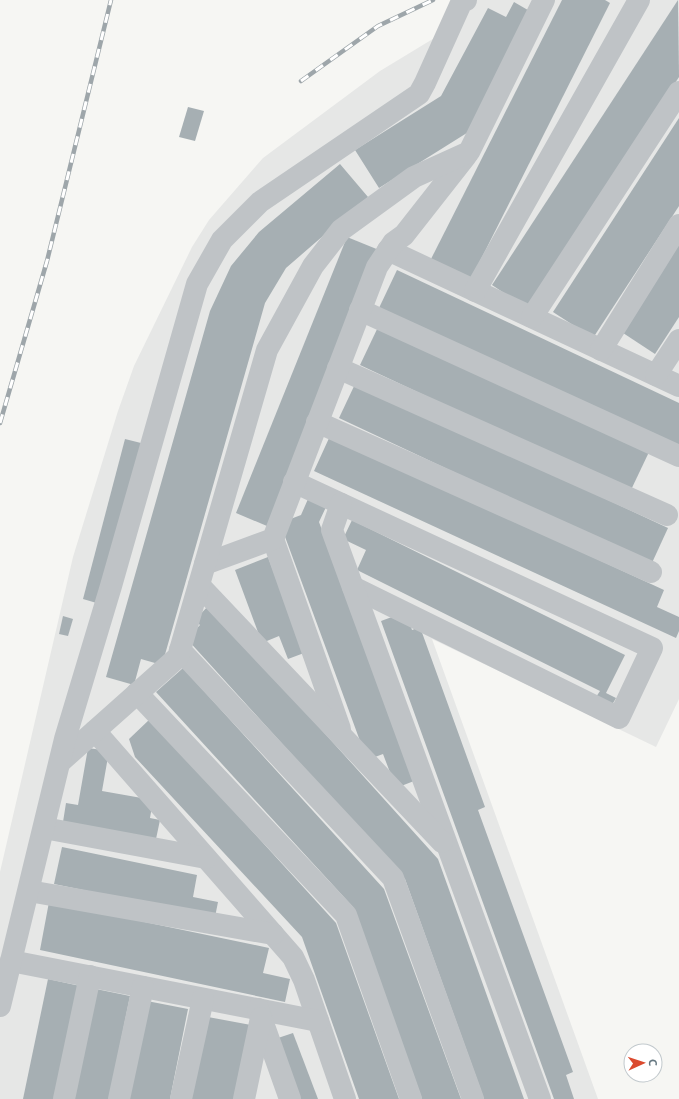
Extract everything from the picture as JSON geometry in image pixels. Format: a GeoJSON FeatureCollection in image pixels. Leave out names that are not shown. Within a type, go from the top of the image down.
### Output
{"type":"FeatureCollection","features":[{"type":"Feature","properties":{"kind":"lane"},"geometry":{"type":"LineString","coordinates":[[0,1006],[65,738],[111,586],[197,284],[222,240],[260,202],[419,94],[462,1],[466,0]]}},
{"type":"Feature","properties":{"kind":"lane"},"geometry":{"type":"LineString","coordinates":[[342,736],[273,538],[377,267],[393,243],[404,235],[469,152],[544,0]]}},
{"type":"Feature","properties":{"kind":"lane"},"geometry":{"type":"LineString","coordinates":[[476,291],[639,0]]}},
{"type":"Feature","properties":{"kind":"lane"},"geometry":{"type":"LineString","coordinates":[[532,317],[679,92]]}},
{"type":"Feature","properties":{"kind":"lane"},"geometry":{"type":"LineString","coordinates":[[60,762],[178,657],[267,350],[313,266],[341,230],[414,178],[469,152]]}},
{"type":"Feature","properties":{"kind":"lane"},"geometry":{"type":"LineString","coordinates":[[601,350],[679,225]]}},
{"type":"Feature","properties":{"kind":"lane"},"geometry":{"type":"LineString","coordinates":[[388,250],[679,386]]}},
{"type":"Feature","properties":{"kind":"lane"},"geometry":{"type":"LineString","coordinates":[[360,310],[679,456]]}},
{"type":"Feature","properties":{"kind":"lane"},"geometry":{"type":"LineString","coordinates":[[656,375],[679,340]]}},
{"type":"Feature","properties":{"kind":"lane"},"geometry":{"type":"LineString","coordinates":[[338,368],[667,515]]}},
{"type":"Feature","properties":{"kind":"lane"},"geometry":{"type":"LineString","coordinates":[[317,422],[651,572]]}},
{"type":"Feature","properties":{"kind":"lane"},"geometry":{"type":"LineString","coordinates":[[294,482],[652,648],[619,718],[352,587]]}},
{"type":"Feature","properties":{"kind":"lane"},"geometry":{"type":"LineString","coordinates":[[341,504],[332,530],[540,1099]]}},
{"type":"Feature","properties":{"kind":"lane"},"geometry":{"type":"LineString","coordinates":[[205,564],[273,538]]}},
{"type":"Feature","properties":{"kind":"lane"},"geometry":{"type":"LineString","coordinates":[[199,585],[449,848]]}},
{"type":"Feature","properties":{"kind":"lane"},"geometry":{"type":"LineString","coordinates":[[180,650],[393,878],[473,1099]]}},
{"type":"Feature","properties":{"kind":"lane"},"geometry":{"type":"LineString","coordinates":[[136,693],[346,915],[411,1099]]}},
{"type":"Feature","properties":{"kind":"lane"},"geometry":{"type":"LineString","coordinates":[[95,731],[293,957],[304,980],[345,1099]]}},
{"type":"Feature","properties":{"kind":"lane"},"geometry":{"type":"LineString","coordinates":[[44,828],[206,858]]}},
{"type":"Feature","properties":{"kind":"lane"},"geometry":{"type":"LineString","coordinates":[[28,891],[273,934]]}},
{"type":"Feature","properties":{"kind":"lane"},"geometry":{"type":"LineString","coordinates":[[12,961],[203,999],[260,1014],[318,1021]]}},
{"type":"Feature","properties":{"kind":"lane"},"geometry":{"type":"LineString","coordinates":[[64,1099],[90,976]]}},
{"type":"Feature","properties":{"kind":"lane"},"geometry":{"type":"LineString","coordinates":[[119,1099],[143,987]]}},
{"type":"Feature","properties":{"kind":"lane"},"geometry":{"type":"LineString","coordinates":[[181,1099],[203,999]]}},
{"type":"Feature","properties":{"kind":"lane"},"geometry":{"type":"LineString","coordinates":[[244,1099],[260,1014]]}},
{"type":"Feature","properties":{"kind":"lane"},"geometry":{"type":"LineString","coordinates":[[260,1014],[290,1099]]}},
{"type":"Feature","properties":{"kind":"shaded area"},"geometry":{"type":"Polygon","coordinates":[[[457,0],[679,0],[679,699],[656,747],[432,639],[598,1099],[0,1099],[0,872],[73,557],[118,411],[134,366],[192,247],[209,220],[263,158],[380,71],[441,34],[457,0]]]}},
{"type":"Feature","properties":{"kind":"building"},"geometry":{"type":"Polygon","coordinates":[[[562,0],[605,0],[610,3],[471,279],[431,259],[562,0]]]}},
{"type":"Feature","properties":{"kind":"building"},"geometry":{"type":"Polygon","coordinates":[[[678,0],[679,77],[528,309],[492,285],[678,0]]]}},
{"type":"Feature","properties":{"kind":"building"},"geometry":{"type":"Polygon","coordinates":[[[514,2],[533,13],[470,131],[379,188],[355,150],[441,96],[488,8],[506,17],[514,2]]]}},
{"type":"Feature","properties":{"kind":"building"},"geometry":{"type":"Polygon","coordinates":[[[188,107],[204,111],[195,141],[179,137],[188,107]]]}},
{"type":"Feature","properties":{"kind":"building"},"geometry":{"type":"Polygon","coordinates":[[[679,118],[679,206],[593,338],[553,312],[679,118]]]}},
{"type":"Feature","properties":{"kind":"building"},"geometry":{"type":"Polygon","coordinates":[[[340,164],[368,197],[286,268],[265,303],[162,665],[141,659],[134,685],[106,677],[210,311],[231,266],[259,232],[340,164]]]}},
{"type":"Feature","properties":{"kind":"building"},"geometry":{"type":"Polygon","coordinates":[[[679,234],[679,317],[655,354],[617,329],[679,234]]]}},
{"type":"Feature","properties":{"kind":"building"},"geometry":{"type":"Polygon","coordinates":[[[347,237],[379,250],[267,526],[236,513],[347,237]]]}},
{"type":"Feature","properties":{"kind":"building"},"geometry":{"type":"Polygon","coordinates":[[[397,270],[679,403],[679,449],[379,308],[397,270]]]}},
{"type":"Feature","properties":{"kind":"building"},"geometry":{"type":"Polygon","coordinates":[[[379,325],[649,452],[630,492],[360,365],[379,325]]]}},
{"type":"Feature","properties":{"kind":"building"},"geometry":{"type":"Polygon","coordinates":[[[356,382],[668,528],[651,565],[339,418],[356,382]]]}},
{"type":"Feature","properties":{"kind":"building"},"geometry":{"type":"Polygon","coordinates":[[[330,436],[664,590],[657,607],[679,617],[679,631],[676,638],[314,471],[330,436]]]}},
{"type":"Feature","properties":{"kind":"building"},"geometry":{"type":"Polygon","coordinates":[[[125,439],[141,443],[100,604],[83,599],[125,439]]]}},
{"type":"Feature","properties":{"kind":"building"},"geometry":{"type":"Polygon","coordinates":[[[308,499],[326,507],[319,522],[414,781],[396,788],[383,754],[367,760],[280,523],[301,515],[308,499]]]}},
{"type":"Feature","properties":{"kind":"building"},"geometry":{"type":"Polygon","coordinates":[[[352,520],[625,655],[606,693],[616,698],[612,705],[596,697],[600,691],[357,570],[366,550],[343,539],[352,520]]]}},
{"type":"Feature","properties":{"kind":"building"},"geometry":{"type":"Polygon","coordinates":[[[268,557],[304,653],[288,659],[279,636],[262,643],[235,570],[268,557]]]}},
{"type":"Feature","properties":{"kind":"building"},"geometry":{"type":"Polygon","coordinates":[[[209,605],[438,859],[524,1099],[484,1099],[405,879],[187,639],[200,625],[195,620],[209,605]]]}},
{"type":"Feature","properties":{"kind":"building"},"geometry":{"type":"Polygon","coordinates":[[[400,614],[409,620],[412,630],[420,627],[485,807],[478,810],[573,1072],[566,1075],[574,1099],[554,1099],[381,621],[400,614]]]}},
{"type":"Feature","properties":{"kind":"building"},"geometry":{"type":"Polygon","coordinates":[[[63,616],[73,619],[68,636],[59,634],[63,616]]]}},
{"type":"Feature","properties":{"kind":"building"},"geometry":{"type":"Polygon","coordinates":[[[183,668],[384,889],[461,1099],[422,1099],[353,907],[156,692],[183,668]]]}},
{"type":"Feature","properties":{"kind":"building"},"geometry":{"type":"Polygon","coordinates":[[[150,719],[336,923],[399,1099],[359,1099],[302,937],[135,757],[129,739],[150,719]]]}},
{"type":"Feature","properties":{"kind":"building"},"geometry":{"type":"Polygon","coordinates":[[[88,748],[109,751],[102,791],[153,800],[150,818],[160,820],[156,839],[63,822],[66,803],[78,805],[88,748]]]}},
{"type":"Feature","properties":{"kind":"building"},"geometry":{"type":"Polygon","coordinates":[[[62,847],[197,875],[193,897],[218,902],[215,917],[54,884],[62,847]]]}},
{"type":"Feature","properties":{"kind":"building"},"geometry":{"type":"Polygon","coordinates":[[[49,902],[269,948],[263,973],[290,979],[285,1002],[40,950],[49,902]]]}},
{"type":"Feature","properties":{"kind":"building"},"geometry":{"type":"Polygon","coordinates":[[[48,979],[80,986],[57,1099],[23,1099],[48,979]]]}},
{"type":"Feature","properties":{"kind":"building"},"geometry":{"type":"Polygon","coordinates":[[[96,989],[130,996],[109,1099],[74,1099],[96,989]]]}},
{"type":"Feature","properties":{"kind":"building"},"geometry":{"type":"Polygon","coordinates":[[[147,1001],[188,1009],[170,1099],[127,1099],[147,1001]]]}},
{"type":"Feature","properties":{"kind":"building"},"geometry":{"type":"Polygon","coordinates":[[[208,1017],[251,1025],[236,1099],[191,1099],[208,1017]]]}},
{"type":"Feature","properties":{"kind":"building"},"geometry":{"type":"Polygon","coordinates":[[[293,1033],[318,1099],[297,1099],[275,1039],[293,1033]]]}},
{"type":"Feature","properties":{"kind":"railway"},"geometry":{"type":"LineString","coordinates":[[0,423],[47,261],[111,0]]}},
{"type":"Feature","properties":{"kind":"railway"},"geometry":{"type":"LineString","coordinates":[[301,81],[378,26],[433,0]]}}]}
